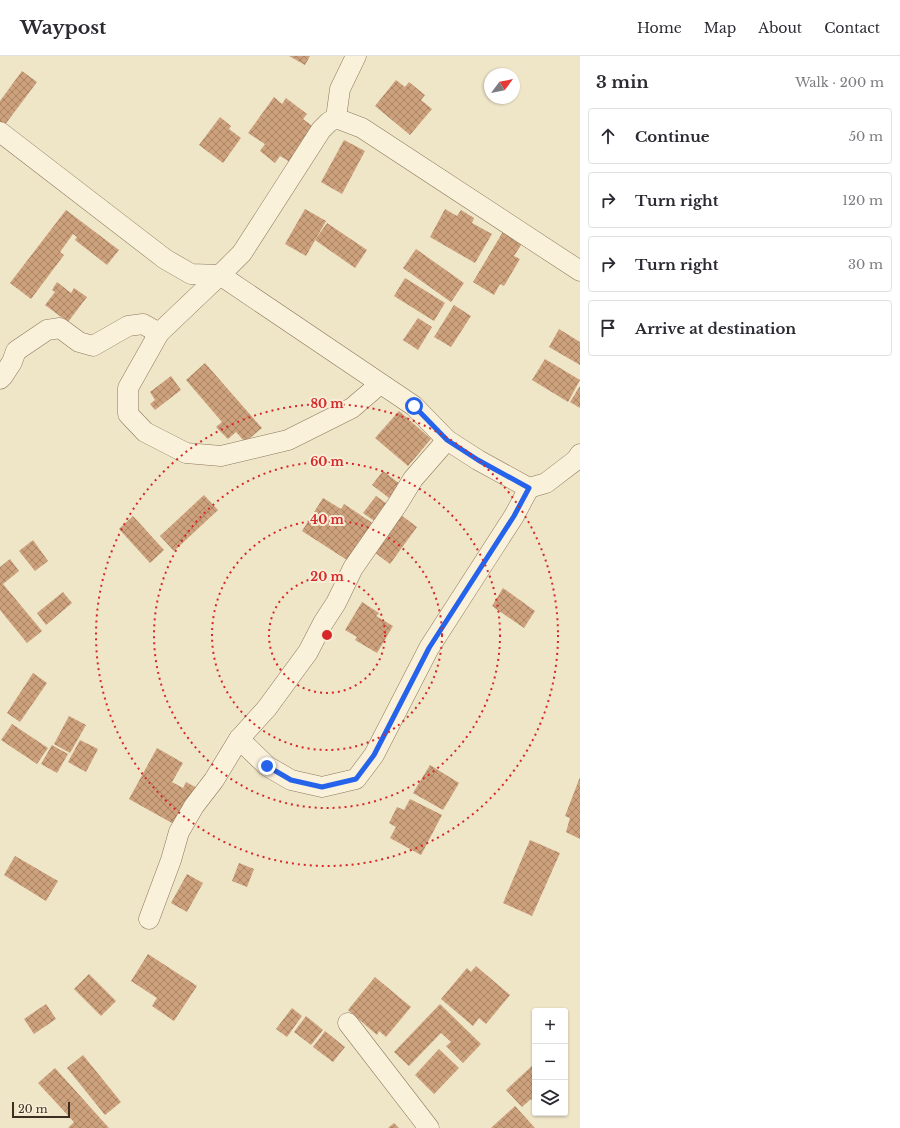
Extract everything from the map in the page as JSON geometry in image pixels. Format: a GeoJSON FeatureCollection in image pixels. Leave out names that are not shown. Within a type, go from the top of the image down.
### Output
{"type":"FeatureCollection","features":[{"type":"Feature","properties":{"kind":"street"},"geometry":{"type":"LineString","coordinates":[[336,118],[340,89],[356,56]]}},
{"type":"Feature","properties":{"kind":"street"},"geometry":{"type":"LineString","coordinates":[[336,118],[362,128],[580,271]]}},
{"type":"Feature","properties":{"kind":"street"},"geometry":{"type":"LineString","coordinates":[[336,118],[329,122],[321,130],[242,253],[220,276],[159,333],[128,388],[128,414],[145,432],[186,454],[221,456],[288,440],[352,408],[380,384]]}},
{"type":"Feature","properties":{"kind":"street"},"geometry":{"type":"LineString","coordinates":[[0,132],[165,259],[191,274],[220,276],[414,406],[447,440],[478,460],[529,488],[546,483],[576,460],[580,454]]}},
{"type":"Feature","properties":{"kind":"street"},"geometry":{"type":"LineString","coordinates":[[0,378],[12,362],[16,351],[47,330],[60,328],[79,342],[93,346],[128,326],[143,324],[159,333]]}},
{"type":"Feature","properties":{"kind":"street"},"geometry":{"type":"LineString","coordinates":[[149,919],[171,860],[179,832],[194,806],[214,780],[240,739],[267,708],[308,652],[323,623],[336,603],[353,568],[397,506],[413,479],[447,440]]}},
{"type":"Feature","properties":{"kind":"street"},"geometry":{"type":"LineString","coordinates":[[240,739],[267,766],[291,780],[322,787],[356,779],[374,755],[429,648],[514,516],[529,488]]}},
{"type":"Feature","properties":{"kind":"street"},"geometry":{"type":"LineString","coordinates":[[348,1023],[429,1128]]}},
{"type":"Feature","properties":{"kind":"building"},"geometry":{"type":"Polygon","coordinates":[[[289,56],[310,56],[305,65],[289,56]]]}},
{"type":"Feature","properties":{"kind":"building"},"geometry":{"type":"Polygon","coordinates":[[[22,71],[37,82],[4,126],[0,124],[0,101],[22,71]]]}},
{"type":"Feature","properties":{"kind":"building"},"geometry":{"type":"Polygon","coordinates":[[[396,80],[405,87],[409,82],[425,95],[421,100],[432,109],[410,135],[375,106],[396,80]]]}},
{"type":"Feature","properties":{"kind":"building"},"geometry":{"type":"Polygon","coordinates":[[[274,97],[282,104],[286,98],[307,114],[303,119],[315,128],[290,162],[280,156],[275,163],[260,151],[265,144],[248,133],[274,97]]]}},
{"type":"Feature","properties":{"kind":"building"},"geometry":{"type":"Polygon","coordinates":[[[220,117],[231,126],[229,129],[241,138],[223,163],[199,145],[220,117]]]}},
{"type":"Feature","properties":{"kind":"building"},"geometry":{"type":"Polygon","coordinates":[[[344,140],[365,151],[342,194],[321,182],[344,140]]]}},
{"type":"Feature","properties":{"kind":"building"},"geometry":{"type":"Polygon","coordinates":[[[305,209],[326,221],[306,256],[285,244],[305,209]]]}},
{"type":"Feature","properties":{"kind":"building"},"geometry":{"type":"Polygon","coordinates":[[[445,209],[457,216],[461,210],[474,218],[472,223],[492,234],[475,263],[430,237],[445,209]]]}},
{"type":"Feature","properties":{"kind":"building"},"geometry":{"type":"Polygon","coordinates":[[[66,210],[119,250],[107,265],[75,240],[77,237],[73,234],[60,252],[64,255],[31,299],[10,283],[66,210]]]}},
{"type":"Feature","properties":{"kind":"building"},"geometry":{"type":"Polygon","coordinates":[[[327,223],[367,250],[355,268],[315,240],[327,223]]]}},
{"type":"Feature","properties":{"kind":"building"},"geometry":{"type":"Polygon","coordinates":[[[504,230],[523,242],[514,256],[520,259],[504,286],[500,284],[494,295],[473,282],[504,230]]]}},
{"type":"Feature","properties":{"kind":"building"},"geometry":{"type":"Polygon","coordinates":[[[416,249],[464,283],[451,302],[403,268],[416,249]]]}},
{"type":"Feature","properties":{"kind":"building"},"geometry":{"type":"Polygon","coordinates":[[[405,278],[445,303],[434,321],[394,296],[405,278]]]}},
{"type":"Feature","properties":{"kind":"building"},"geometry":{"type":"Polygon","coordinates":[[[57,282],[71,293],[74,288],[87,297],[68,322],[45,305],[55,292],[52,290],[57,282]]]}},
{"type":"Feature","properties":{"kind":"building"},"geometry":{"type":"Polygon","coordinates":[[[454,305],[471,316],[451,347],[434,337],[454,305]]]}},
{"type":"Feature","properties":{"kind":"building"},"geometry":{"type":"Polygon","coordinates":[[[418,318],[432,327],[418,350],[403,340],[418,318]]]}},
{"type":"Feature","properties":{"kind":"building"},"geometry":{"type":"Polygon","coordinates":[[[559,329],[580,342],[580,365],[549,347],[559,329]]]}},
{"type":"Feature","properties":{"kind":"building"},"geometry":{"type":"Polygon","coordinates":[[[545,359],[580,380],[568,402],[532,380],[545,359]]]}},
{"type":"Feature","properties":{"kind":"building"},"geometry":{"type":"Polygon","coordinates":[[[205,363],[262,428],[245,442],[236,432],[228,439],[216,427],[222,422],[186,380],[205,363]]]}},
{"type":"Feature","properties":{"kind":"building"},"geometry":{"type":"Polygon","coordinates":[[[171,376],[181,390],[155,410],[150,404],[155,400],[150,392],[171,376]]]}},
{"type":"Feature","properties":{"kind":"building"},"geometry":{"type":"Polygon","coordinates":[[[580,386],[580,408],[570,402],[580,386]]]}},
{"type":"Feature","properties":{"kind":"building"},"geometry":{"type":"Polygon","coordinates":[[[399,411],[431,439],[408,466],[375,438],[399,411]]]}},
{"type":"Feature","properties":{"kind":"building"},"geometry":{"type":"Polygon","coordinates":[[[383,471],[404,487],[393,501],[372,485],[383,471]]]}},
{"type":"Feature","properties":{"kind":"building"},"geometry":{"type":"Polygon","coordinates":[[[204,495],[218,510],[174,551],[160,536],[204,495]]]}},
{"type":"Feature","properties":{"kind":"building"},"geometry":{"type":"Polygon","coordinates":[[[376,496],[393,508],[380,525],[363,513],[376,496]]]}},
{"type":"Feature","properties":{"kind":"building"},"geometry":{"type":"Polygon","coordinates":[[[323,498],[341,509],[344,504],[374,524],[350,562],[302,531],[323,498]]]}},
{"type":"Feature","properties":{"kind":"building"},"geometry":{"type":"Polygon","coordinates":[[[401,515],[417,527],[390,564],[374,552],[401,515]]]}},
{"type":"Feature","properties":{"kind":"building"},"geometry":{"type":"Polygon","coordinates":[[[133,516],[164,550],[150,563],[119,529],[133,516]]]}},
{"type":"Feature","properties":{"kind":"building"},"geometry":{"type":"Polygon","coordinates":[[[33,540],[48,561],[35,571],[19,551],[33,540]]]}},
{"type":"Feature","properties":{"kind":"building"},"geometry":{"type":"Polygon","coordinates":[[[10,559],[19,571],[3,584],[42,631],[27,643],[0,610],[0,567],[10,559]]]}},
{"type":"Feature","properties":{"kind":"building"},"geometry":{"type":"Polygon","coordinates":[[[503,588],[535,611],[524,628],[492,606],[503,588]]]}},
{"type":"Feature","properties":{"kind":"building"},"geometry":{"type":"Polygon","coordinates":[[[63,592],[72,603],[46,625],[37,613],[63,592]]]}},
{"type":"Feature","properties":{"kind":"building"},"geometry":{"type":"Polygon","coordinates":[[[362,602],[379,613],[376,616],[393,626],[377,653],[355,640],[357,637],[345,630],[362,602]]]}},
{"type":"Feature","properties":{"kind":"building"},"geometry":{"type":"Polygon","coordinates":[[[33,673],[47,683],[20,722],[7,713],[33,673]]]}},
{"type":"Feature","properties":{"kind":"building"},"geometry":{"type":"Polygon","coordinates":[[[69,716],[86,725],[70,753],[54,744],[69,716]]]}},
{"type":"Feature","properties":{"kind":"building"},"geometry":{"type":"Polygon","coordinates":[[[12,724],[48,748],[37,764],[1,740],[12,724]]]}},
{"type":"Feature","properties":{"kind":"building"},"geometry":{"type":"Polygon","coordinates":[[[80,740],[98,749],[86,772],[68,762],[80,740]]]}},
{"type":"Feature","properties":{"kind":"building"},"geometry":{"type":"Polygon","coordinates":[[[52,745],[68,754],[57,773],[41,764],[52,745]]]}},
{"type":"Feature","properties":{"kind":"building"},"geometry":{"type":"Polygon","coordinates":[[[157,748],[183,763],[172,782],[183,788],[186,782],[199,789],[179,827],[129,799],[157,748]]]}},
{"type":"Feature","properties":{"kind":"building"},"geometry":{"type":"Polygon","coordinates":[[[430,765],[459,783],[443,810],[413,793],[430,765]]]}},
{"type":"Feature","properties":{"kind":"building"},"geometry":{"type":"Polygon","coordinates":[[[580,777],[580,839],[566,832],[570,818],[565,816],[580,777]]]}},
{"type":"Feature","properties":{"kind":"building"},"geometry":{"type":"Polygon","coordinates":[[[410,799],[442,815],[421,855],[390,838],[396,827],[389,823],[397,807],[404,810],[410,799]]]}},
{"type":"Feature","properties":{"kind":"building"},"geometry":{"type":"Polygon","coordinates":[[[530,840],[560,853],[532,916],[503,903],[530,840]]]}},
{"type":"Feature","properties":{"kind":"building"},"geometry":{"type":"Polygon","coordinates":[[[15,856],[58,881],[46,901],[4,875],[15,856]]]}},
{"type":"Feature","properties":{"kind":"building"},"geometry":{"type":"Polygon","coordinates":[[[239,863],[254,869],[247,887],[232,881],[239,863]]]}},
{"type":"Feature","properties":{"kind":"building"},"geometry":{"type":"Polygon","coordinates":[[[187,874],[203,883],[187,912],[171,903],[187,874]]]}},
{"type":"Feature","properties":{"kind":"building"},"geometry":{"type":"Polygon","coordinates":[[[148,954],[197,986],[174,1021],[152,1006],[157,998],[131,981],[148,954]]]}},
{"type":"Feature","properties":{"kind":"building"},"geometry":{"type":"Polygon","coordinates":[[[476,966],[510,995],[486,1024],[479,1018],[473,1026],[441,999],[467,968],[471,972],[476,966]]]}},
{"type":"Feature","properties":{"kind":"building"},"geometry":{"type":"Polygon","coordinates":[[[89,974],[116,1001],[101,1016],[74,989],[89,974]]]}},
{"type":"Feature","properties":{"kind":"building"},"geometry":{"type":"Polygon","coordinates":[[[375,977],[411,1007],[386,1037],[379,1031],[377,1035],[348,1010],[375,977]]]}},
{"type":"Feature","properties":{"kind":"building"},"geometry":{"type":"Polygon","coordinates":[[[46,1004],[56,1019],[34,1034],[24,1019],[46,1004]]]}},
{"type":"Feature","properties":{"kind":"building"},"geometry":{"type":"Polygon","coordinates":[[[440,1004],[481,1044],[463,1063],[446,1046],[451,1042],[441,1033],[409,1066],[394,1052],[440,1004]]]}},
{"type":"Feature","properties":{"kind":"building"},"geometry":{"type":"Polygon","coordinates":[[[292,1008],[302,1016],[287,1037],[276,1029],[292,1008]]]}},
{"type":"Feature","properties":{"kind":"building"},"geometry":{"type":"Polygon","coordinates":[[[306,1016],[323,1030],[311,1045],[294,1032],[306,1016]]]}},
{"type":"Feature","properties":{"kind":"building"},"geometry":{"type":"Polygon","coordinates":[[[325,1031],[345,1047],[333,1062],[313,1047],[325,1031]]]}},
{"type":"Feature","properties":{"kind":"building"},"geometry":{"type":"Polygon","coordinates":[[[439,1049],[459,1068],[434,1094],[415,1075],[439,1049]]]}},
{"type":"Feature","properties":{"kind":"building"},"geometry":{"type":"Polygon","coordinates":[[[83,1055],[121,1102],[105,1115],[67,1068],[83,1055]]]}},
{"type":"Feature","properties":{"kind":"building"},"geometry":{"type":"Polygon","coordinates":[[[532,1066],[532,1100],[531,1099],[522,1107],[506,1090],[532,1066]]]}},
{"type":"Feature","properties":{"kind":"building"},"geometry":{"type":"Polygon","coordinates":[[[55,1068],[109,1128],[68,1128],[74,1122],[38,1083],[55,1068]]]}},
{"type":"Feature","properties":{"kind":"building"},"geometry":{"type":"Polygon","coordinates":[[[515,1106],[535,1128],[491,1128],[515,1106]]]}},
{"type":"Feature","properties":{"kind":"building"},"geometry":{"type":"Polygon","coordinates":[[[394,1123],[399,1128],[388,1128],[394,1123]]]}},
{"type":"Feature","properties":{"kind":"route"},"geometry":{"type":"LineString","coordinates":[[267,766],[291,780],[322,787],[356,779],[374,755],[429,648],[514,516],[529,488],[478,460],[447,440],[414,406]]}}]}
